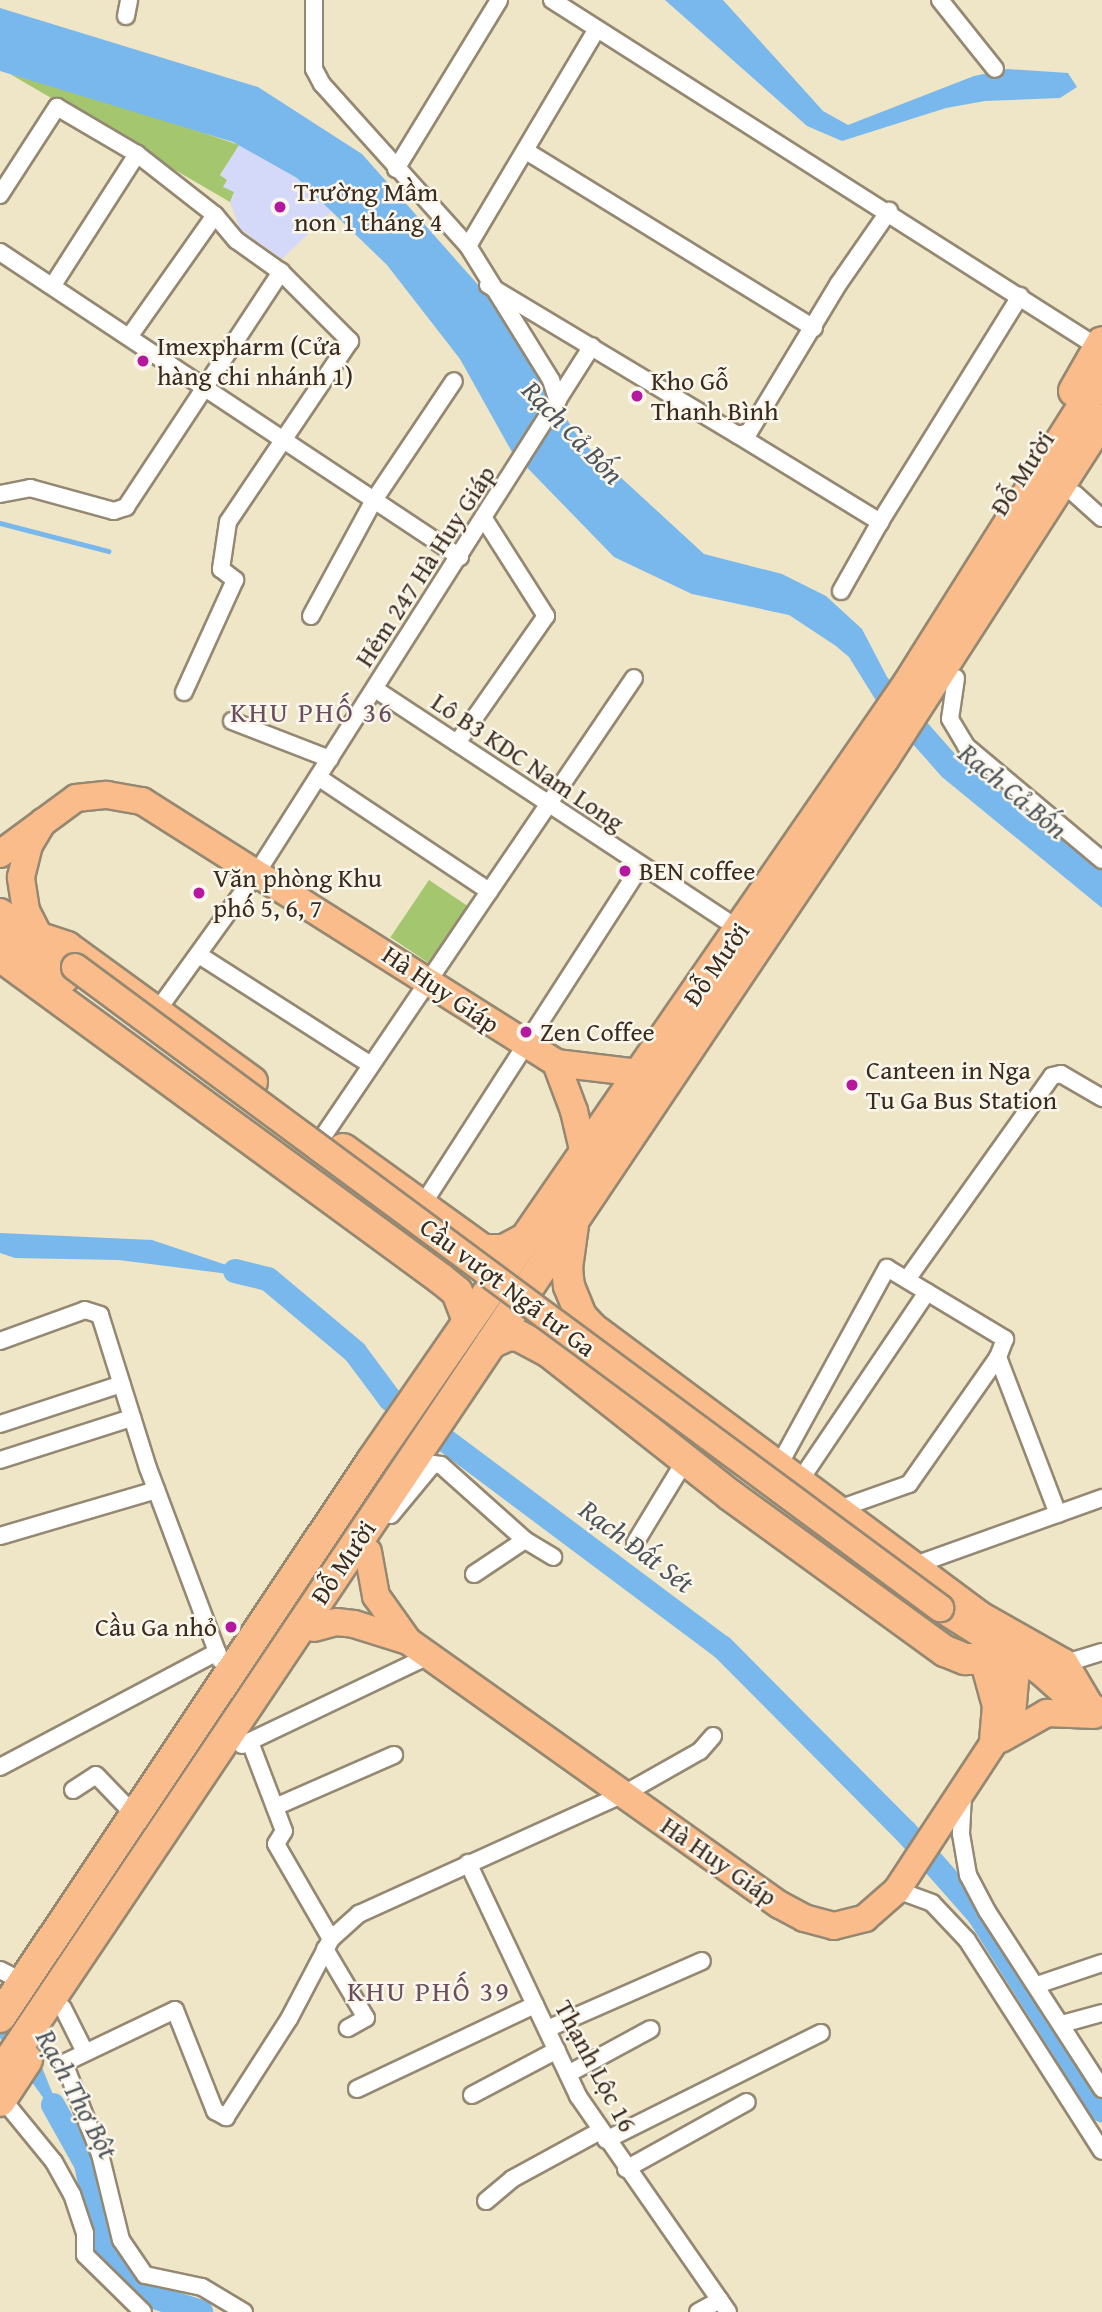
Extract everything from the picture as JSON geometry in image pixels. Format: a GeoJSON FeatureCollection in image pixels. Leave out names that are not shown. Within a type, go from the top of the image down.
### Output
{"type":"FeatureCollection","features":[{"type":"Feature","properties":{"kind":"highway","name":"Đỗ Mười"},"geometry":{"type":"LineString","coordinates":[[915,691],[1101,354]]}},
{"type":"Feature","properties":{"kind":"highway","name":"Đỗ Mười"},"geometry":{"type":"LineString","coordinates":[[915,691],[1102,419]]}},
{"type":"Feature","properties":{"kind":"highway"},"geometry":{"type":"LineString","coordinates":[[876,751],[915,691],[956,678],[1102,450]]}},
{"type":"Feature","properties":{"kind":"highway","name":"Đỗ Mười"},"geometry":{"type":"LineString","coordinates":[[7,1983],[125,1805],[219,1656],[468,1321],[657,1049],[664,1016],[727,943],[876,751]]}},
{"type":"Feature","properties":{"kind":"highway","name":"Đỗ Mười"},"geometry":{"type":"LineString","coordinates":[[50,2017],[280,1656],[449,1407],[574,1215],[727,943],[792,924],[876,751]]}},
{"type":"Feature","properties":{"kind":"highway"},"geometry":{"type":"LineString","coordinates":[[40,937],[67,947],[157,1011],[465,1240],[493,1252],[527,1238]]}},
{"type":"Feature","properties":{"kind":"highway"},"geometry":{"type":"LineString","coordinates":[[0,956],[440,1278],[457,1292],[468,1321]]}},
{"type":"Feature","properties":{"kind":"highway"},"geometry":{"type":"LineString","coordinates":[[574,1215],[567,1268],[581,1316],[978,1616],[1063,1664],[1093,1708]]}},
{"type":"Feature","properties":{"kind":"highway"},"geometry":{"type":"LineString","coordinates":[[440,1278],[464,1273],[471,1258],[465,1240]]}},
{"type":"Feature","properties":{"kind":"highway"},"geometry":{"type":"LineString","coordinates":[[549,1352],[551,1334],[565,1320],[581,1316]]}},
{"type":"Feature","properties":{"kind":"highway"},"geometry":{"type":"LineString","coordinates":[[491,1343],[509,1335],[519,1336],[549,1352],[685,1459],[945,1651],[965,1659],[993,1654]]}},
{"type":"Feature","properties":{"kind":"highway","name":"Đỗ Mười"},"geometry":{"type":"LineString","coordinates":[[7,1983],[372,1448]]}},
{"type":"Feature","properties":{"kind":"highway","name":"Đỗ Mười"},"geometry":{"type":"LineString","coordinates":[[50,2017],[243,1745],[271,1693],[370,1543],[393,1489]]}},
{"type":"Feature","properties":{"kind":"highway"},"geometry":{"type":"LineString","coordinates":[[271,1693],[280,1656]]}},
{"type":"Feature","properties":{"kind":"highway"},"geometry":{"type":"LineString","coordinates":[[0,2017],[7,1983]]}},
{"type":"Feature","properties":{"kind":"highway"},"geometry":{"type":"LineString","coordinates":[[1,2092],[50,2017]]}},
{"type":"Feature","properties":{"kind":"main road","name":"Hà Huy Giáp"},"geometry":{"type":"LineString","coordinates":[[0,853],[46,817],[76,799],[107,795],[142,801],[430,979],[525,1045],[556,1063],[640,1073]]}},
{"type":"Feature","properties":{"kind":"main road"},"geometry":{"type":"LineString","coordinates":[[46,817],[29,845],[21,877],[26,909],[40,937],[71,973]]}},
{"type":"Feature","properties":{"kind":"main road"},"geometry":{"type":"LineString","coordinates":[[0,912],[40,937]]}},
{"type":"Feature","properties":{"kind":"main road"},"geometry":{"type":"LineString","coordinates":[[0,933],[71,973]]}},
{"type":"Feature","properties":{"kind":"main road","name":"Cầu vượt Ngã tư Ga"},"geometry":{"type":"LineString","coordinates":[[71,973],[934,1614],[993,1654]]}},
{"type":"Feature","properties":{"kind":"main road"},"geometry":{"type":"LineString","coordinates":[[556,1063],[574,1111],[584,1154]]}},
{"type":"Feature","properties":{"kind":"main road","name":"Hà Huy Giáp"},"geometry":{"type":"LineString","coordinates":[[370,1543],[376,1596],[418,1648]]}},
{"type":"Feature","properties":{"kind":"main road","name":"Hà Huy Giáp"},"geometry":{"type":"LineString","coordinates":[[314,1628],[336,1622],[354,1624],[418,1648],[780,1905],[811,1920],[851,1925],[903,1882],[930,1842],[1012,1715],[1016,1679]]}},
{"type":"Feature","properties":{"kind":"main road"},"geometry":{"type":"LineString","coordinates":[[993,1654],[1016,1679],[1093,1708]]}},
{"type":"Feature","properties":{"kind":"main road"},"geometry":{"type":"LineString","coordinates":[[993,1654],[1040,1671],[1093,1708]]}},
{"type":"Feature","properties":{"kind":"main road"},"geometry":{"type":"LineString","coordinates":[[991,1747],[996,1706],[993,1654]]}},
{"type":"Feature","properties":{"kind":"main road","name":"Hà Huy Giáp"},"geometry":{"type":"LineString","coordinates":[[991,1747],[1027,1721],[1046,1713],[1093,1708]]}},
{"type":"Feature","properties":{"kind":"street"},"geometry":{"type":"LineString","coordinates":[[314,0],[314,69],[322,84],[468,246],[488,285],[551,380],[554,407]]}},
{"type":"Feature","properties":{"kind":"street"},"geometry":{"type":"LineString","coordinates":[[396,169],[499,0]]}},
{"type":"Feature","properties":{"kind":"street"},"geometry":{"type":"LineString","coordinates":[[552,0],[889,211],[1020,296],[1101,354]]}},
{"type":"Feature","properties":{"kind":"street"},"geometry":{"type":"LineString","coordinates":[[940,0],[995,69]]}},
{"type":"Feature","properties":{"kind":"street"},"geometry":{"type":"LineString","coordinates":[[468,246],[597,29]]}},
{"type":"Feature","properties":{"kind":"street"},"geometry":{"type":"LineString","coordinates":[[0,195],[57,107],[136,154],[215,215],[236,240],[281,272],[350,341],[228,522],[221,569],[235,580],[184,692]]}},
{"type":"Feature","properties":{"kind":"street"},"geometry":{"type":"LineString","coordinates":[[526,151],[814,327]]}},
{"type":"Feature","properties":{"kind":"street"},"geometry":{"type":"LineString","coordinates":[[53,285],[136,154]]}},
{"type":"Feature","properties":{"kind":"street"},"geometry":{"type":"LineString","coordinates":[[738,435],[750,432],[889,211]]}},
{"type":"Feature","properties":{"kind":"street"},"geometry":{"type":"LineString","coordinates":[[129,337],[215,215]]}},
{"type":"Feature","properties":{"kind":"street"},"geometry":{"type":"LineString","coordinates":[[0,252],[460,557]]}},
{"type":"Feature","properties":{"kind":"street"},"geometry":{"type":"LineString","coordinates":[[0,494],[30,488],[114,511],[126,507],[281,272]]}},
{"type":"Feature","properties":{"kind":"street"},"geometry":{"type":"LineString","coordinates":[[488,285],[880,522]]}},
{"type":"Feature","properties":{"kind":"street"},"geometry":{"type":"LineString","coordinates":[[841,591],[880,522],[1020,296]]}},
{"type":"Feature","properties":{"kind":"street","name":"Hẻm 247 Hà Huy Giáp"},"geometry":{"type":"LineString","coordinates":[[157,1011],[258,871],[522,460],[592,346]]}},
{"type":"Feature","properties":{"kind":"street"},"geometry":{"type":"LineString","coordinates":[[311,615],[374,500],[454,381]]}},
{"type":"Feature","properties":{"kind":"street"},"geometry":{"type":"LineString","coordinates":[[1075,495],[1102,519]]}},
{"type":"Feature","properties":{"kind":"street"},"geometry":{"type":"LineString","coordinates":[[457,743],[546,616],[483,517]]}},
{"type":"Feature","properties":{"kind":"street"},"geometry":{"type":"LineString","coordinates":[[324,1135],[634,678]]}},
{"type":"Feature","properties":{"kind":"street"},"geometry":{"type":"LineString","coordinates":[[956,678],[950,719],[966,746],[1102,860]]}},
{"type":"Feature","properties":{"kind":"street","name":"Lô B3 KDC Nam Long"},"geometry":{"type":"LineString","coordinates":[[374,689],[640,867],[727,943]]}},
{"type":"Feature","properties":{"kind":"street"},"geometry":{"type":"LineString","coordinates":[[232,721],[330,759]]}},
{"type":"Feature","properties":{"kind":"street"},"geometry":{"type":"LineString","coordinates":[[318,777],[489,891]]}},
{"type":"Feature","properties":{"kind":"street"},"geometry":{"type":"LineString","coordinates":[[421,1207],[640,867]]}},
{"type":"Feature","properties":{"kind":"street"},"geometry":{"type":"LineString","coordinates":[[199,955],[371,1065]]}},
{"type":"Feature","properties":{"kind":"street"},"geometry":{"type":"LineString","coordinates":[[908,1278],[1052,1076],[1061,1074],[1102,1098]]}},
{"type":"Feature","properties":{"kind":"street"},"geometry":{"type":"LineString","coordinates":[[789,1474],[887,1268],[908,1278],[1005,1339],[998,1357],[909,1484],[836,1510]]}},
{"type":"Feature","properties":{"kind":"street"},"geometry":{"type":"LineString","coordinates":[[789,1474],[927,1292]]}},
{"type":"Feature","properties":{"kind":"street"},"geometry":{"type":"LineString","coordinates":[[0,1341],[85,1310],[96,1312],[156,1490],[219,1656],[0,1767]]}},
{"type":"Feature","properties":{"kind":"street"},"geometry":{"type":"LineString","coordinates":[[998,1357],[1058,1514]]}},
{"type":"Feature","properties":{"kind":"street"},"geometry":{"type":"LineString","coordinates":[[0,1424],[122,1384]]}},
{"type":"Feature","properties":{"kind":"street"},"geometry":{"type":"LineString","coordinates":[[0,1460],[132,1418]]}},
{"type":"Feature","properties":{"kind":"street"},"geometry":{"type":"LineString","coordinates":[[635,1543],[685,1459]]}},
{"type":"Feature","properties":{"kind":"street"},"geometry":{"type":"LineString","coordinates":[[370,1543],[433,1464],[472,1491],[525,1540],[554,1557]]}},
{"type":"Feature","properties":{"kind":"street"},"geometry":{"type":"LineString","coordinates":[[0,1536],[156,1490]]}},
{"type":"Feature","properties":{"kind":"street"},"geometry":{"type":"LineString","coordinates":[[912,1566],[1102,1498]]}},
{"type":"Feature","properties":{"kind":"street"},"geometry":{"type":"LineString","coordinates":[[474,1574],[525,1540]]}},
{"type":"Feature","properties":{"kind":"street"},"geometry":{"type":"LineString","coordinates":[[348,2028],[366,2018],[276,1844],[284,1830],[243,1745],[418,1648]]}},
{"type":"Feature","properties":{"kind":"street"},"geometry":{"type":"LineString","coordinates":[[1063,1664],[1102,1652]]}},
{"type":"Feature","properties":{"kind":"street"},"geometry":{"type":"LineString","coordinates":[[244,2312],[202,2287],[145,2275],[121,2240],[100,2154],[64,2063],[175,2010],[215,2111],[226,2117],[289,2019],[328,1944],[359,1914],[624,1794],[700,1751],[713,1736]]}},
{"type":"Feature","properties":{"kind":"street"},"geometry":{"type":"LineString","coordinates":[[275,1807],[394,1755]]}},
{"type":"Feature","properties":{"kind":"street"},"geometry":{"type":"LineString","coordinates":[[73,1790],[96,1775],[125,1805]]}},
{"type":"Feature","properties":{"kind":"street"},"geometry":{"type":"LineString","coordinates":[[963,1790],[961,1833],[968,1875],[986,1911],[1037,1985],[1102,2089]]}},
{"type":"Feature","properties":{"kind":"street","name":"Thạnh Lộc 16"},"geometry":{"type":"LineString","coordinates":[[468,1863],[568,2074],[603,2135],[724,2306]]}},
{"type":"Feature","properties":{"kind":"street"},"geometry":{"type":"LineString","coordinates":[[903,1882],[932,1903],[967,1940],[1102,2151]]}},
{"type":"Feature","properties":{"kind":"street"},"geometry":{"type":"LineString","coordinates":[[547,2029],[702,1961]]}},
{"type":"Feature","properties":{"kind":"street"},"geometry":{"type":"LineString","coordinates":[[1037,1985],[1102,1963]]}},
{"type":"Feature","properties":{"kind":"street"},"geometry":{"type":"LineString","coordinates":[[357,2090],[535,2005]]}},
{"type":"Feature","properties":{"kind":"street"},"geometry":{"type":"LineString","coordinates":[[1062,2024],[1102,2013]]}},
{"type":"Feature","properties":{"kind":"street"},"geometry":{"type":"LineString","coordinates":[[50,2017],[85,2052]]}},
{"type":"Feature","properties":{"kind":"street"},"geometry":{"type":"LineString","coordinates":[[568,2074],[651,2029]]}},
{"type":"Feature","properties":{"kind":"street"},"geometry":{"type":"LineString","coordinates":[[486,2202],[512,2179],[821,2034]]}},
{"type":"Feature","properties":{"kind":"street"},"geometry":{"type":"LineString","coordinates":[[472,2095],[557,2050]]}},
{"type":"Feature","properties":{"kind":"street"},"geometry":{"type":"LineString","coordinates":[[1,2092],[54,2162],[72,2194],[85,2233],[85,2255],[143,2312]]}},
{"type":"Feature","properties":{"kind":"street"},"geometry":{"type":"LineString","coordinates":[[626,2169],[747,2102]]}},
{"type":"Feature","properties":{"kind":"street"},"geometry":{"type":"LineString","coordinates":[[698,2312],[724,2306]]}},
{"type":"Feature","properties":{"kind":"shaded area","name":"Trường Mầm non 1 tháng 4"},"geometry":{"type":"Polygon","coordinates":[[[239,145],[297,178],[332,211],[282,259],[240,229],[230,202],[234,195],[223,187],[220,176],[239,145]]]}},
{"type":"Feature","properties":{"kind":"green space"},"geometry":{"type":"Polygon","coordinates":[[[10,74],[110,101],[239,145],[220,175],[227,180],[223,187],[234,192],[230,202],[10,74]]]}},
{"type":"Feature","properties":{"kind":"green space"},"geometry":{"type":"Polygon","coordinates":[[[429,880],[468,906],[429,963],[390,937],[429,880]]]}},
{"type":"Feature","properties":{"kind":"water"},"geometry":{"type":"Polygon","coordinates":[[[665,0],[723,0],[823,111],[848,125],[974,76],[1007,69],[1068,73],[1077,87],[1060,98],[985,101],[946,108],[842,141],[807,126],[665,0]]]}},
{"type":"Feature","properties":{"kind":"water","name":"Rạch Cả Bốn"},"geometry":{"type":"Polygon","coordinates":[[[0,8],[258,87],[362,154],[488,296],[580,440],[704,554],[782,574],[826,596],[862,629],[887,677],[955,754],[1102,870],[1102,908],[942,777],[880,707],[849,657],[836,646],[789,615],[692,594],[614,557],[512,452],[460,359],[387,265],[297,178],[233,142],[0,71],[0,8]]]}},
{"type":"Feature","properties":{"kind":"water"},"geometry":{"type":"Polygon","coordinates":[[[0,1233],[152,1240],[268,1279],[119,1260],[15,1258],[0,1253],[0,1233]]]}},
{"type":"Feature","properties":{"kind":"water"},"geometry":{"type":"Polygon","coordinates":[[[0,1997],[35,2050],[68,2132],[0,2038],[0,1997]]]}},
{"type":"Feature","properties":{"kind":"waterway"},"geometry":{"type":"LineString","coordinates":[[0,523],[108,551]]}},
{"type":"Feature","properties":{"kind":"waterway","name":"Rạch Đất Sét"},"geometry":{"type":"LineString","coordinates":[[235,1271],[268,1279],[355,1352],[390,1399],[722,1647],[905,1831],[979,1915],[1102,2110]]}},
{"type":"Feature","properties":{"kind":"waterway","name":"Rạch Thợ Bột"},"geometry":{"type":"LineString","coordinates":[[53,2105],[86,2164],[101,2237],[117,2273],[145,2294],[201,2312]]}},
{"type":"Feature","properties":{"kind":"place","name":"Trường Mầm non 1 tháng 4"},"geometry":{"type":"Point","coordinates":[280,207]}},
{"type":"Feature","properties":{"kind":"place","name":"Imexpharm (Cửa hàng chi nhánh 1)"},"geometry":{"type":"Point","coordinates":[143,361]}},
{"type":"Feature","properties":{"kind":"place","name":"Kho Gỗ Thanh Bình"},"geometry":{"type":"Point","coordinates":[637,396]}},
{"type":"Feature","properties":{"kind":"place","name":"BEN coffee"},"geometry":{"type":"Point","coordinates":[625,871]}},
{"type":"Feature","properties":{"kind":"place","name":"Văn phòng Khu phố 5, 6, 7"},"geometry":{"type":"Point","coordinates":[199,893]}},
{"type":"Feature","properties":{"kind":"place","name":"Zen Coffee"},"geometry":{"type":"Point","coordinates":[526,1032]}},
{"type":"Feature","properties":{"kind":"place","name":"Canteen in Nga Tu Ga Bus Station"},"geometry":{"type":"Point","coordinates":[852,1085]}},
{"type":"Feature","properties":{"kind":"place","name":"Cầu Ga nhỏ"},"geometry":{"type":"Point","coordinates":[231,1627]}},
{"type":"Feature","properties":{"kind":"district","name":"KHU PHỐ 36"},"geometry":{"type":"Point","coordinates":[312,712]}},
{"type":"Feature","properties":{"kind":"district","name":"KHU PHỐ 39"},"geometry":{"type":"Point","coordinates":[429,1991]}}]}
